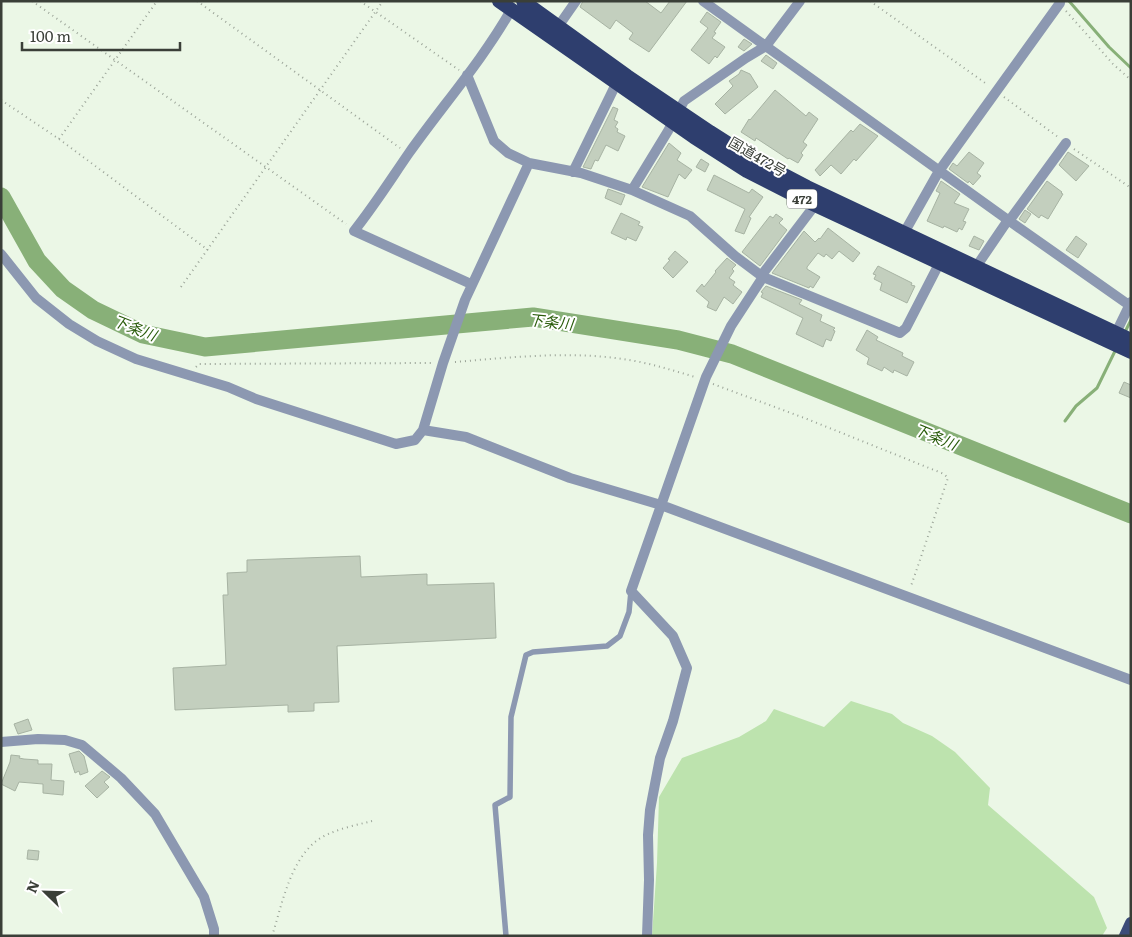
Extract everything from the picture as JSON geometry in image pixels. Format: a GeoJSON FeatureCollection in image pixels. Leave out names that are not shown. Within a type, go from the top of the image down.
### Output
{"type":"FeatureCollection","features":[{"type":"Feature","properties":{"kind":"highway","name":"国道472号"},"geometry":{"type":"LineString","coordinates":[[499,1],[511,10],[554,32],[675,116],[694,137],[747,171],[815,205],[940,262],[1113,338],[1131,340]]}},
{"type":"Feature","properties":{"kind":"highway","name":"国道472号"},"geometry":{"type":"LineString","coordinates":[[523,1],[554,32],[616,84],[807,187],[976,267],[1113,338],[1131,352]]}},
{"type":"Feature","properties":{"kind":"main road"},"geometry":{"type":"LineString","coordinates":[[1125,936],[1131,923]]}},
{"type":"Feature","properties":{"kind":"street"},"geometry":{"type":"LineString","coordinates":[[554,32],[576,1]]}},
{"type":"Feature","properties":{"kind":"street"},"geometry":{"type":"LineString","coordinates":[[703,1],[1008,221],[1130,303],[1113,338]]}},
{"type":"Feature","properties":{"kind":"street"},"geometry":{"type":"LineString","coordinates":[[632,190],[684,102],[766,46],[800,1]]}},
{"type":"Feature","properties":{"kind":"street"},"geometry":{"type":"LineString","coordinates":[[904,233],[939,171],[1060,3]]}},
{"type":"Feature","properties":{"kind":"street"},"geometry":{"type":"LineString","coordinates":[[471,284],[354,231],[372,208],[408,153],[495,38],[511,10]]}},
{"type":"Feature","properties":{"kind":"street"},"geometry":{"type":"LineString","coordinates":[[467,75],[494,141],[508,153],[529,163],[582,173],[632,190],[690,216],[734,256],[762,277],[900,333],[906,328],[940,262]]}},
{"type":"Feature","properties":{"kind":"street"},"geometry":{"type":"LineString","coordinates":[[572,172],[616,84]]}},
{"type":"Feature","properties":{"kind":"street"},"geometry":{"type":"LineString","coordinates":[[976,267],[1066,143]]}},
{"type":"Feature","properties":{"kind":"street"},"geometry":{"type":"LineString","coordinates":[[1,254],[36,298],[69,324],[97,341],[136,359],[228,387],[256,399],[396,444],[415,440],[423,430],[444,361],[471,284],[529,163]]}},
{"type":"Feature","properties":{"kind":"street"},"geometry":{"type":"LineString","coordinates":[[646,936],[650,810],[660,758],[673,721],[686,668],[673,636],[631,591],[706,379],[731,326],[762,277],[815,205]]}},
{"type":"Feature","properties":{"kind":"street"},"geometry":{"type":"LineString","coordinates":[[423,430],[466,437],[570,478],[661,505],[1131,680]]}},
{"type":"Feature","properties":{"kind":"street"},"geometry":{"type":"LineString","coordinates":[[1,742],[38,739],[65,740],[82,746],[121,778],[155,814],[204,897],[214,936]]}},
{"type":"Feature","properties":{"kind":"lane"},"geometry":{"type":"LineString","coordinates":[[506,936],[495,806],[510,797],[511,717],[526,655],[533,652],[607,646],[620,636],[629,612],[631,591]]}},
{"type":"Feature","properties":{"kind":"path"},"geometry":{"type":"LineString","coordinates":[[32,1],[354,231]]}},
{"type":"Feature","properties":{"kind":"path"},"geometry":{"type":"LineString","coordinates":[[59,139],[158,1]]}},
{"type":"Feature","properties":{"kind":"path"},"geometry":{"type":"LineString","coordinates":[[197,1],[320,92],[408,153]]}},
{"type":"Feature","properties":{"kind":"path"},"geometry":{"type":"LineString","coordinates":[[360,1],[467,75]]}},
{"type":"Feature","properties":{"kind":"path"},"geometry":{"type":"LineString","coordinates":[[181,287],[383,1]]}},
{"type":"Feature","properties":{"kind":"path"},"geometry":{"type":"LineString","coordinates":[[1060,3],[1113,64],[1131,80]]}},
{"type":"Feature","properties":{"kind":"path"},"geometry":{"type":"LineString","coordinates":[[1,100],[59,139],[208,250]]}},
{"type":"Feature","properties":{"kind":"path"},"geometry":{"type":"LineString","coordinates":[[191,375],[194,368],[199,364],[444,361],[526,356],[584,356],[634,361],[706,379],[944,474],[948,478],[907,597]]}},
{"type":"Feature","properties":{"kind":"path"},"geometry":{"type":"LineString","coordinates":[[272,936],[285,893],[300,858],[316,842],[335,832],[372,821]]}},
{"type":"Feature","properties":{"kind":"green space"},"geometry":{"type":"Polygon","coordinates":[[[851,701],[892,714],[903,723],[932,736],[955,752],[990,788],[988,805],[1094,897],[1107,928],[1102,936],[652,936],[659,797],[682,758],[739,737],[766,721],[774,709],[824,727],[851,701]]]}},
{"type":"Feature","properties":{"kind":"building"},"geometry":{"type":"Polygon","coordinates":[[[583,1],[645,1],[661,13],[670,1],[687,1],[649,52],[629,39],[633,33],[616,20],[610,29],[580,7],[583,1]]]}},
{"type":"Feature","properties":{"kind":"building"},"geometry":{"type":"Polygon","coordinates":[[[707,12],[721,22],[712,38],[725,47],[717,58],[715,56],[709,64],[691,50],[708,28],[700,22],[707,12]]]}},
{"type":"Feature","properties":{"kind":"building"},"geometry":{"type":"Polygon","coordinates":[[[744,39],[752,44],[744,51],[738,47],[744,39]]]}},
{"type":"Feature","properties":{"kind":"building"},"geometry":{"type":"Polygon","coordinates":[[[766,55],[777,63],[773,69],[761,61],[766,55]]]}},
{"type":"Feature","properties":{"kind":"building"},"geometry":{"type":"Polygon","coordinates":[[[741,70],[750,74],[758,87],[725,114],[715,104],[733,86],[729,81],[739,74],[741,70]]]}},
{"type":"Feature","properties":{"kind":"building"},"geometry":{"type":"Polygon","coordinates":[[[775,90],[806,116],[809,112],[818,119],[803,142],[807,145],[801,153],[803,155],[798,163],[788,159],[756,138],[755,141],[741,132],[749,119],[775,90]]]}},
{"type":"Feature","properties":{"kind":"building"},"geometry":{"type":"Polygon","coordinates":[[[613,107],[618,109],[614,120],[618,122],[615,127],[618,129],[617,132],[625,136],[618,151],[606,145],[598,161],[595,160],[591,169],[583,167],[613,107]]]}},
{"type":"Feature","properties":{"kind":"building"},"geometry":{"type":"Polygon","coordinates":[[[860,124],[878,136],[856,161],[854,159],[841,174],[831,165],[820,176],[815,170],[851,130],[853,132],[860,124]]]}},
{"type":"Feature","properties":{"kind":"building"},"geometry":{"type":"Polygon","coordinates":[[[669,143],[681,153],[677,160],[692,170],[685,179],[679,174],[668,197],[642,187],[669,143]]]}},
{"type":"Feature","properties":{"kind":"building"},"geometry":{"type":"Polygon","coordinates":[[[969,152],[984,163],[977,173],[981,176],[973,185],[949,169],[953,163],[957,166],[969,152]]]}},
{"type":"Feature","properties":{"kind":"building"},"geometry":{"type":"Polygon","coordinates":[[[1068,152],[1089,166],[1076,181],[1059,165],[1068,152]]]}},
{"type":"Feature","properties":{"kind":"building"},"geometry":{"type":"Polygon","coordinates":[[[701,159],[709,164],[705,172],[696,167],[701,159]]]}},
{"type":"Feature","properties":{"kind":"building"},"geometry":{"type":"Polygon","coordinates":[[[714,175],[749,193],[752,189],[763,197],[749,217],[751,218],[744,234],[735,231],[745,209],[707,190],[714,175]]]}},
{"type":"Feature","properties":{"kind":"building"},"geometry":{"type":"Polygon","coordinates":[[[941,181],[960,194],[954,203],[969,209],[963,221],[966,222],[962,230],[959,228],[957,232],[927,221],[940,193],[936,191],[941,181]]]}},
{"type":"Feature","properties":{"kind":"building"},"geometry":{"type":"Polygon","coordinates":[[[1047,181],[1063,194],[1048,219],[1041,215],[1039,218],[1027,209],[1047,181]]]}},
{"type":"Feature","properties":{"kind":"building"},"geometry":{"type":"Polygon","coordinates":[[[608,189],[625,195],[621,205],[605,198],[608,189]]]}},
{"type":"Feature","properties":{"kind":"building"},"geometry":{"type":"Polygon","coordinates":[[[1025,210],[1031,214],[1025,223],[1019,219],[1025,210]]]}},
{"type":"Feature","properties":{"kind":"building"},"geometry":{"type":"Polygon","coordinates":[[[621,213],[640,222],[638,225],[643,227],[636,241],[627,237],[626,240],[611,233],[621,213]]]}},
{"type":"Feature","properties":{"kind":"building"},"geometry":{"type":"Polygon","coordinates":[[[776,214],[783,219],[779,223],[787,230],[760,266],[742,252],[770,216],[773,218],[776,214]]]}},
{"type":"Feature","properties":{"kind":"building"},"geometry":{"type":"Polygon","coordinates":[[[828,228],[860,253],[853,262],[839,251],[832,259],[826,254],[824,257],[818,253],[807,267],[807,269],[820,277],[813,288],[772,273],[804,231],[815,242],[820,239],[828,228]]]}},
{"type":"Feature","properties":{"kind":"building"},"geometry":{"type":"Polygon","coordinates":[[[974,236],[984,241],[979,250],[969,246],[974,236]]]}},
{"type":"Feature","properties":{"kind":"building"},"geometry":{"type":"Polygon","coordinates":[[[1076,236],[1087,244],[1078,258],[1066,250],[1076,236]]]}},
{"type":"Feature","properties":{"kind":"building"},"geometry":{"type":"Polygon","coordinates":[[[675,251],[688,262],[673,278],[663,268],[675,251]]]}},
{"type":"Feature","properties":{"kind":"building"},"geometry":{"type":"Polygon","coordinates":[[[727,258],[736,265],[732,269],[734,271],[729,278],[735,282],[733,285],[742,292],[733,304],[724,297],[716,311],[707,307],[709,302],[696,291],[702,284],[704,287],[727,258]]]}},
{"type":"Feature","properties":{"kind":"building"},"geometry":{"type":"Polygon","coordinates":[[[878,266],[915,286],[907,303],[880,290],[882,283],[874,279],[876,275],[873,274],[878,266]]]}},
{"type":"Feature","properties":{"kind":"building"},"geometry":{"type":"Polygon","coordinates":[[[766,286],[802,300],[799,304],[822,315],[820,321],[835,328],[831,341],[826,339],[823,347],[796,334],[803,318],[761,297],[763,293],[761,292],[766,286]]]}},
{"type":"Feature","properties":{"kind":"building"},"geometry":{"type":"Polygon","coordinates":[[[867,330],[878,337],[876,340],[903,353],[902,356],[914,362],[907,376],[894,370],[893,373],[884,367],[882,371],[867,364],[869,358],[856,350],[867,330]]]}},
{"type":"Feature","properties":{"kind":"building"},"geometry":{"type":"Polygon","coordinates":[[[1124,382],[1131,385],[1131,398],[1119,393],[1124,382]]]}},
{"type":"Feature","properties":{"kind":"building"},"geometry":{"type":"Polygon","coordinates":[[[360,556],[361,577],[427,574],[427,585],[494,583],[496,638],[337,646],[339,702],[314,703],[314,711],[288,712],[288,705],[175,710],[173,668],[226,665],[223,595],[228,595],[227,573],[247,572],[247,560],[360,556]]]}},
{"type":"Feature","properties":{"kind":"building"},"geometry":{"type":"Polygon","coordinates":[[[28,719],[32,730],[18,734],[14,724],[28,719]]]}},
{"type":"Feature","properties":{"kind":"building"},"geometry":{"type":"Polygon","coordinates":[[[79,751],[84,756],[88,772],[80,775],[79,771],[75,773],[69,754],[79,751]]]}},
{"type":"Feature","properties":{"kind":"building"},"geometry":{"type":"Polygon","coordinates":[[[11,755],[20,756],[19,758],[24,759],[38,760],[38,764],[52,764],[51,780],[64,781],[63,795],[43,793],[43,784],[19,782],[15,791],[1,784],[11,755]]]}},
{"type":"Feature","properties":{"kind":"building"},"geometry":{"type":"Polygon","coordinates":[[[102,771],[110,777],[104,782],[109,787],[97,798],[85,786],[102,771]]]}},
{"type":"Feature","properties":{"kind":"building"},"geometry":{"type":"Polygon","coordinates":[[[28,850],[39,851],[38,860],[27,859],[28,850]]]}},
{"type":"Feature","properties":{"kind":"waterway"},"geometry":{"type":"LineString","coordinates":[[1069,1],[1109,47],[1131,68]]}},
{"type":"Feature","properties":{"kind":"waterway","name":"下条川"},"geometry":{"type":"LineString","coordinates":[[1,197],[37,261],[63,289],[93,310],[143,334],[205,347],[533,317],[678,340],[732,354],[1131,514]]}},
{"type":"Feature","properties":{"kind":"waterway"},"geometry":{"type":"LineString","coordinates":[[1125,332],[1131,320]]}},
{"type":"Feature","properties":{"kind":"waterway"},"geometry":{"type":"LineString","coordinates":[[1065,421],[1076,406],[1097,388],[1116,349]]}}]}
